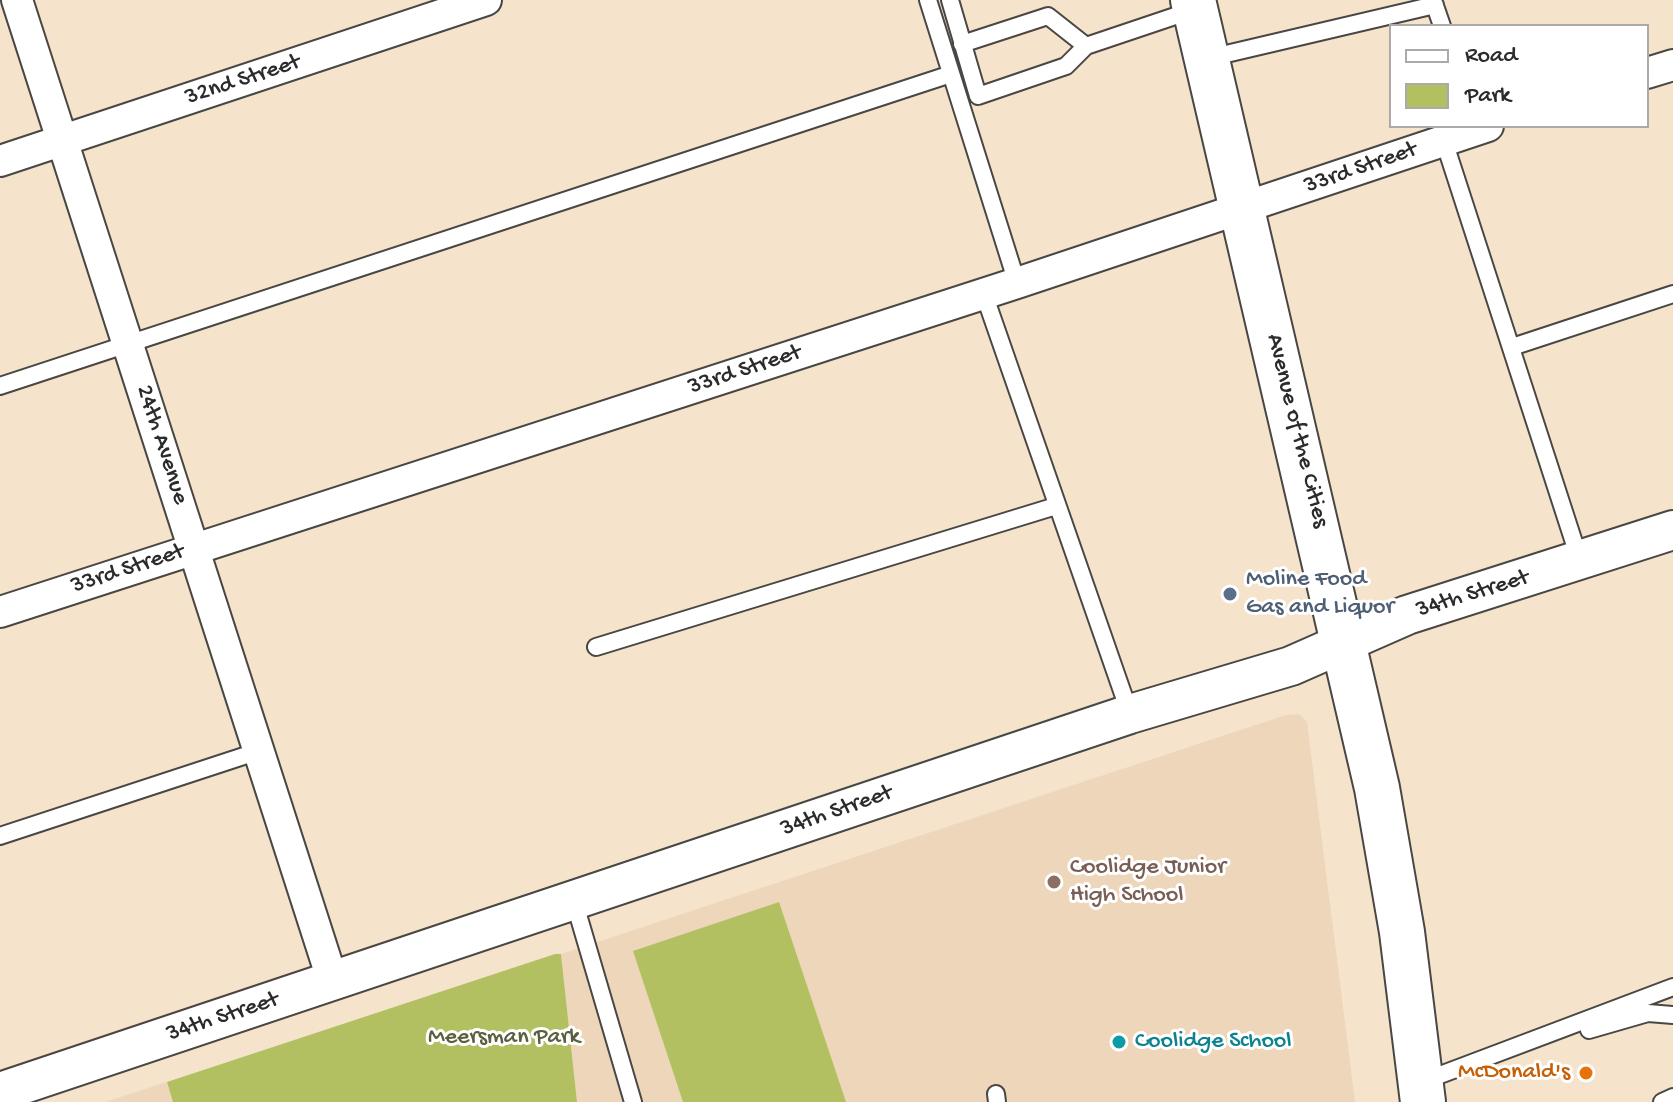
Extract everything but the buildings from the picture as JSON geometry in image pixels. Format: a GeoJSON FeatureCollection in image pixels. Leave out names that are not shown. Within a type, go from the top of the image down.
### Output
{"type":"FeatureCollection","features":[{"type":"Feature","properties":{"kind":"main road","name":"Avenue of the Cities"},"geometry":{"type":"LineString","coordinates":[[1194,5],[1245,208],[1380,802],[1402,932],[1422,1092]]}},
{"type":"Feature","properties":{"kind":"street","name":"24th Avenue"},"geometry":{"type":"LineString","coordinates":[[17,0],[129,344],[256,752],[333,982]]}},
{"type":"Feature","properties":{"kind":"street","name":"32nd Street"},"geometry":{"type":"LineString","coordinates":[[0,161],[486,0]]}},
{"type":"Feature","properties":{"kind":"street"},"geometry":{"type":"LineString","coordinates":[[1649,72],[1673,65]]}},
{"type":"Feature","properties":{"kind":"street","name":"33rd Street"},"geometry":{"type":"LineString","coordinates":[[0,612],[984,294],[1478,128]]}},
{"type":"Feature","properties":{"kind":"street","name":"34th Street"},"geometry":{"type":"LineString","coordinates":[[0,1092],[1130,714],[1291,666],[1407,615],[1673,530]]}},
{"type":"Feature","properties":{"kind":"lane"},"geometry":{"type":"LineString","coordinates":[[928,0],[1017,283]]}},
{"type":"Feature","properties":{"kind":"lane"},"geometry":{"type":"LineString","coordinates":[[950,0],[978,96],[1066,66],[1086,46],[1194,5]]}},
{"type":"Feature","properties":{"kind":"lane"},"geometry":{"type":"LineString","coordinates":[[1207,59],[1434,2],[1441,24]]}},
{"type":"Feature","properties":{"kind":"lane"},"geometry":{"type":"LineString","coordinates":[[962,44],[1048,16],[1086,46]]}},
{"type":"Feature","properties":{"kind":"lane"},"geometry":{"type":"LineString","coordinates":[[0,386],[951,74]]}},
{"type":"Feature","properties":{"kind":"lane"},"geometry":{"type":"LineString","coordinates":[[1444,141],[1580,561]]}},
{"type":"Feature","properties":{"kind":"lane"},"geometry":{"type":"LineString","coordinates":[[984,294],[1130,714]]}},
{"type":"Feature","properties":{"kind":"lane"},"geometry":{"type":"LineString","coordinates":[[1512,347],[1673,294]]}},
{"type":"Feature","properties":{"kind":"lane"},"geometry":{"type":"LineString","coordinates":[[596,647],[1056,506]]}},
{"type":"Feature","properties":{"kind":"lane"},"geometry":{"type":"LineString","coordinates":[[0,836],[256,752]]}},
{"type":"Feature","properties":{"kind":"lane"},"geometry":{"type":"LineString","coordinates":[[574,901],[633,1102]]}},
{"type":"Feature","properties":{"kind":"lane"},"geometry":{"type":"LineString","coordinates":[[1422,1092],[1477,1063],[1673,987]]}},
{"type":"Feature","properties":{"kind":"lane"},"geometry":{"type":"LineString","coordinates":[[1477,1063],[1673,1007]]}},
{"type":"Feature","properties":{"kind":"lane"},"geometry":{"type":"LineString","coordinates":[[1648,1013],[1673,1015]]}},
{"type":"Feature","properties":{"kind":"lane"},"geometry":{"type":"LineString","coordinates":[[1662,1102],[1673,1097]]}},
{"type":"Feature","properties":{"kind":"shaded area","name":"Coolidge Junior High School"},"geometry":{"type":"Polygon","coordinates":[[[1299,714],[1307,722],[1355,1102],[577,1102],[561,954],[1286,715],[1299,714]]]}},
{"type":"Feature","properties":{"kind":"shaded area"},"geometry":{"type":"Polygon","coordinates":[[[167,1082],[173,1102],[105,1102],[167,1082]]]}},
{"type":"Feature","properties":{"kind":"green space"},"geometry":{"type":"Polygon","coordinates":[[[779,902],[846,1102],[683,1102],[633,951],[779,902]]]}},
{"type":"Feature","properties":{"kind":"green space","name":"Meersman Park"},"geometry":{"type":"Polygon","coordinates":[[[561,954],[577,1102],[173,1102],[167,1082],[561,954]]]}},
{"type":"Feature","properties":{"kind":"place","name":"Moline Food Gas and Liquor"},"geometry":{"type":"Point","coordinates":[1230,594]}},
{"type":"Feature","properties":{"kind":"place","name":"Coolidge Junior High School"},"geometry":{"type":"Point","coordinates":[1054,882]}},
{"type":"Feature","properties":{"kind":"place","name":"Coolidge School"},"geometry":{"type":"Point","coordinates":[1119,1042]}},
{"type":"Feature","properties":{"kind":"place","name":"McDonald's"},"geometry":{"type":"Point","coordinates":[1586,1073]}}]}
